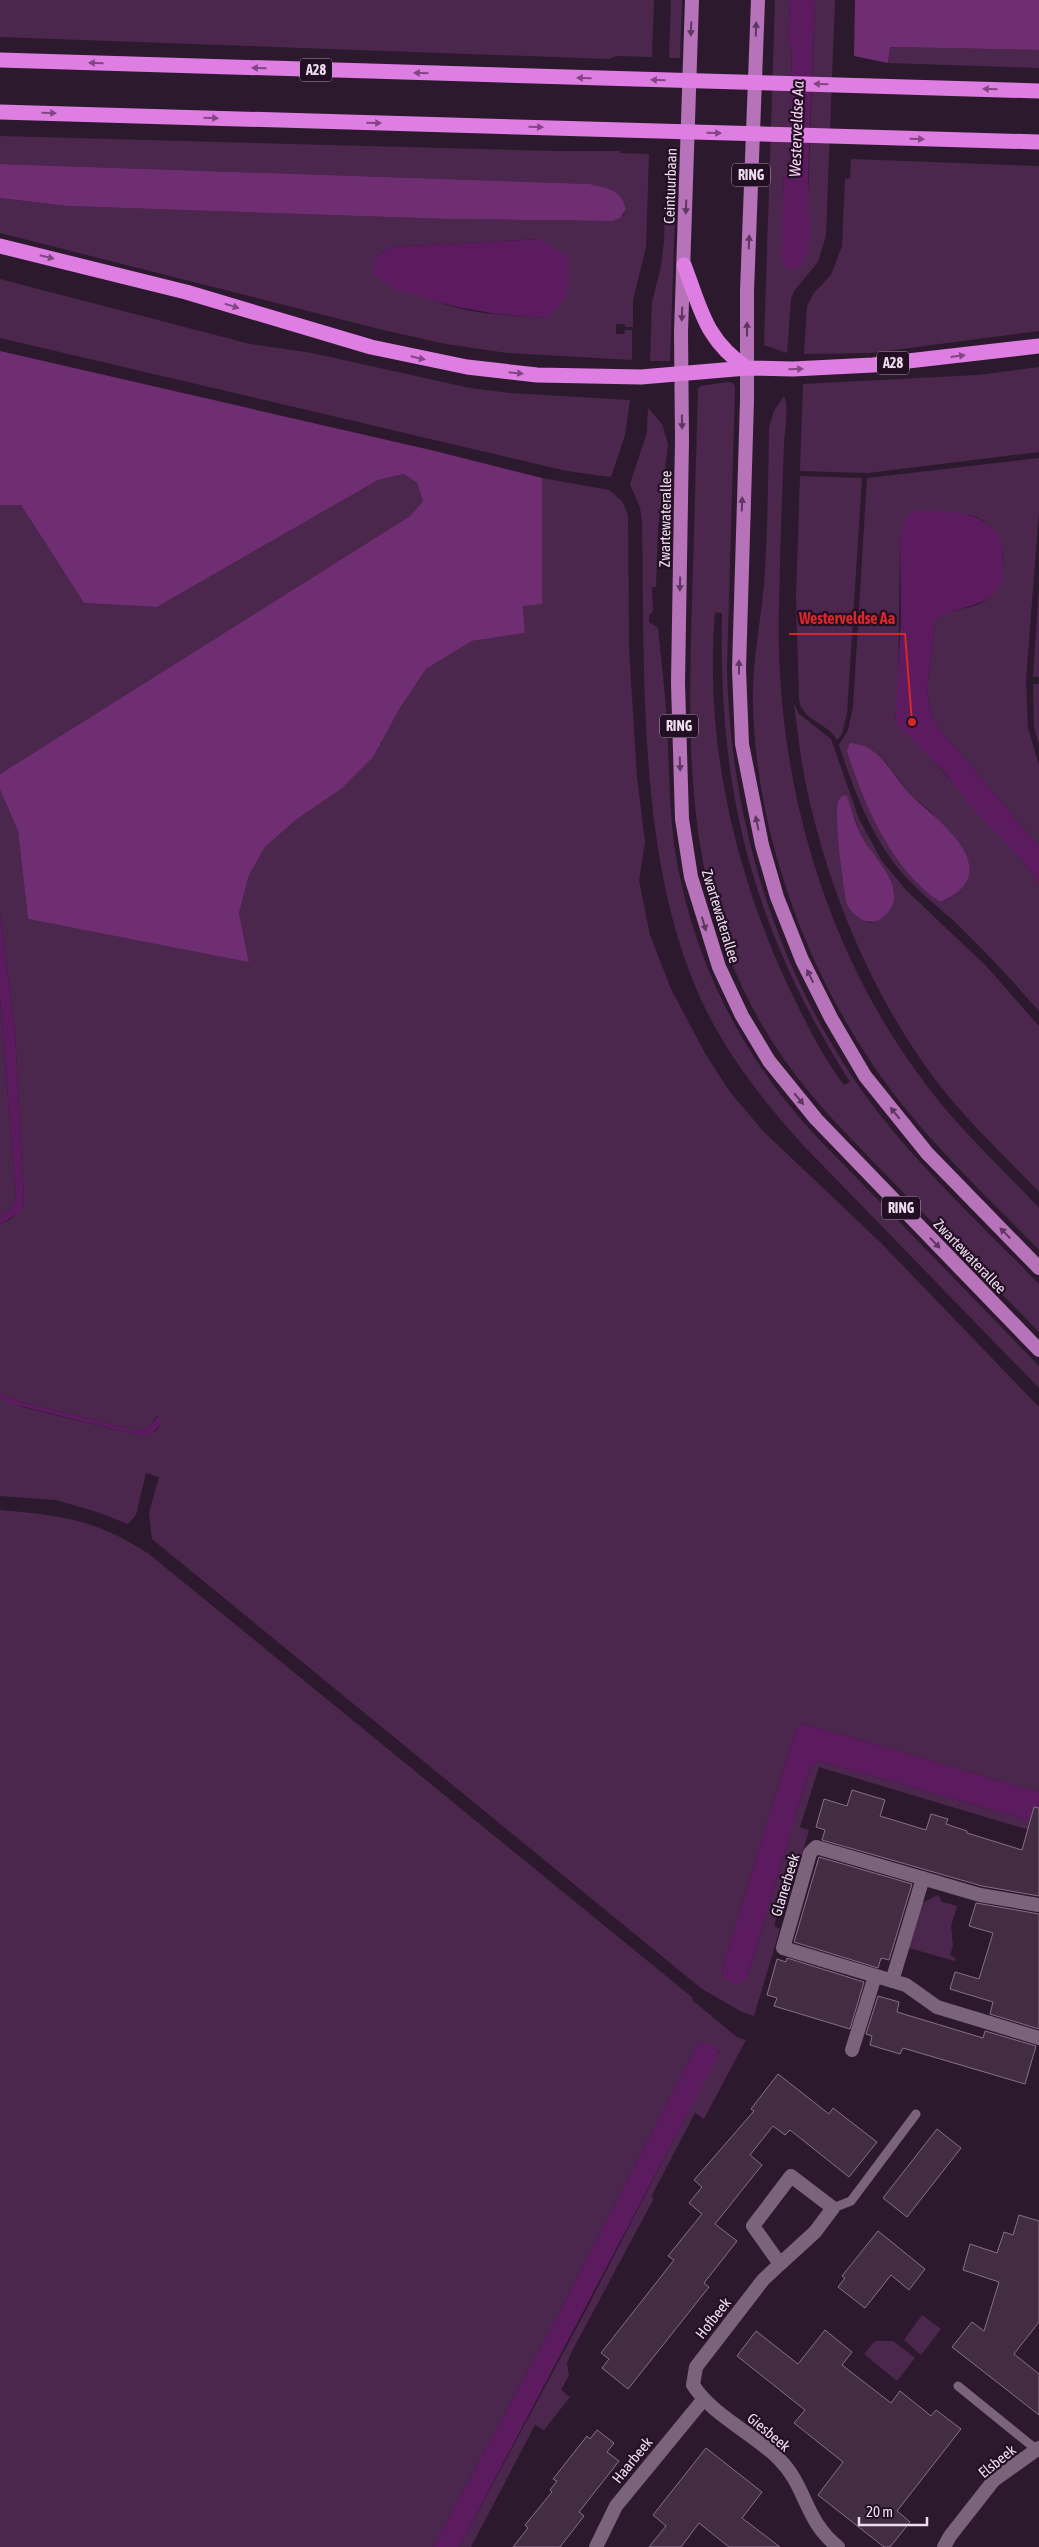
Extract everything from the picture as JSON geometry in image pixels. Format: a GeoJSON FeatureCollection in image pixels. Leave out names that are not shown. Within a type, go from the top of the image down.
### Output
{"type":"FeatureCollection","features":[{"type":"Feature","properties":{"kind":"highway","name":"A28"},"geometry":{"type":"LineString","coordinates":[[0,60],[1039,90]]}},
{"type":"Feature","properties":{"kind":"highway"},"geometry":{"type":"LineString","coordinates":[[0,112],[1039,142]]}},
{"type":"Feature","properties":{"kind":"highway","name":"A28"},"geometry":{"type":"LineString","coordinates":[[0,246],[186,292],[347,340],[424,360],[536,375],[641,377],[747,368],[793,369],[873,365],[1039,346]]}},
{"type":"Feature","properties":{"kind":"highway"},"geometry":{"type":"LineString","coordinates":[[684,265],[709,330],[730,356],[747,368]]}},
{"type":"Feature","properties":{"kind":"main road","name":"Ceintuurbaan"},"geometry":{"type":"LineString","coordinates":[[681,373],[692,0]]}},
{"type":"Feature","properties":{"kind":"main road","name":"RING"},"geometry":{"type":"LineString","coordinates":[[758,0],[739,622],[740,716],[748,780],[762,845],[778,897],[806,968],[831,1018],[865,1076],[927,1153],[1039,1268]]}},
{"type":"Feature","properties":{"kind":"main road","name":"Zwartewaterallee"},"geometry":{"type":"LineString","coordinates":[[681,373],[678,684],[682,819],[691,877],[718,967],[742,1016],[769,1061],[793,1092],[856,1162],[1039,1350]]}},
{"type":"Feature","properties":{"kind":"street","name":"Glanerbeek"},"geometry":{"type":"LineString","coordinates":[[1039,1905],[980,1895],[816,1847],[810,1853],[783,1948],[906,1985],[937,2007],[1039,2038]]}},
{"type":"Feature","properties":{"kind":"street"},"geometry":{"type":"LineString","coordinates":[[892,1981],[923,1878]]}},
{"type":"Feature","properties":{"kind":"street"},"geometry":{"type":"LineString","coordinates":[[852,2050],[874,1976]]}},
{"type":"Feature","properties":{"kind":"street"},"geometry":{"type":"LineString","coordinates":[[780,2264],[753,2226],[791,2176],[833,2208]]}},
{"type":"Feature","properties":{"kind":"street","name":"Hofbeek"},"geometry":{"type":"LineString","coordinates":[[703,2400],[693,2385],[696,2367],[763,2280],[815,2232],[833,2208]]}},
{"type":"Feature","properties":{"kind":"street","name":"Haarbeek"},"geometry":{"type":"LineString","coordinates":[[596,2547],[616,2506],[703,2400]]}},
{"type":"Feature","properties":{"kind":"street","name":"Giesbeek"},"geometry":{"type":"LineString","coordinates":[[703,2400],[779,2459],[795,2479],[814,2522],[825,2537],[838,2547]]}},
{"type":"Feature","properties":{"kind":"street","name":"Elsbeek"},"geometry":{"type":"LineString","coordinates":[[944,2547],[950,2536],[994,2480],[1038,2449]]}},
{"type":"Feature","properties":{"kind":"lane","name":"Hofbeek"},"geometry":{"type":"LineString","coordinates":[[833,2208],[851,2201],[916,2114]]}},
{"type":"Feature","properties":{"kind":"lane","name":"Elsbeek"},"geometry":{"type":"LineString","coordinates":[[958,2386],[1038,2449]]}},
{"type":"Feature","properties":{"kind":"shaded area"},"geometry":{"type":"Polygon","coordinates":[[[0,0],[654,0],[652,57],[616,56],[609,59],[0,37],[0,0]]]}},
{"type":"Feature","properties":{"kind":"shaded area"},"geometry":{"type":"Polygon","coordinates":[[[671,0],[682,0],[680,58],[669,58],[671,0]]]}},
{"type":"Feature","properties":{"kind":"shaded area"},"geometry":{"type":"Polygon","coordinates":[[[775,0],[790,0],[788,45],[792,45],[788,175],[784,175],[782,265],[808,195],[815,0],[835,0],[826,235],[818,262],[794,291],[791,299],[787,353],[764,345],[775,0]]]}},
{"type":"Feature","properties":{"kind":"shaded area"},"geometry":{"type":"Polygon","coordinates":[[[855,0],[1039,0],[1039,50],[890,47],[888,63],[854,56],[855,0]]]}},
{"type":"Feature","properties":{"kind":"shaded area"},"geometry":{"type":"Polygon","coordinates":[[[890,47],[1039,50],[1039,68],[888,63],[890,47]]]}},
{"type":"Feature","properties":{"kind":"shaded area"},"geometry":{"type":"Polygon","coordinates":[[[0,136],[553,151],[620,151],[620,153],[649,154],[646,247],[633,300],[633,327],[625,327],[625,324],[616,324],[616,334],[624,334],[625,330],[632,330],[632,360],[507,353],[446,344],[379,329],[0,233],[0,198],[67,206],[448,219],[611,221],[625,214],[589,184],[0,164],[0,136]],[[539,239],[390,247],[375,257],[414,288],[442,303],[471,311],[546,318],[539,239]]]}},
{"type":"Feature","properties":{"kind":"shaded area"},"geometry":{"type":"Polygon","coordinates":[[[667,155],[677,155],[670,361],[650,361],[652,302],[661,266],[664,241],[667,155]]]}},
{"type":"Feature","properties":{"kind":"shaded area"},"geometry":{"type":"Polygon","coordinates":[[[851,159],[1039,166],[1039,331],[871,353],[804,354],[807,306],[814,293],[831,275],[842,246],[845,179],[850,178],[851,159]]]}},
{"type":"Feature","properties":{"kind":"shaded area"},"geometry":{"type":"Polygon","coordinates":[[[0,164],[589,184],[617,193],[626,209],[620,218],[612,221],[448,219],[67,206],[0,198],[0,164]]]}},
{"type":"Feature","properties":{"kind":"shaded area"},"geometry":{"type":"Polygon","coordinates":[[[0,279],[250,344],[312,353],[470,388],[510,393],[630,400],[625,435],[611,477],[567,471],[0,338],[0,279]]]}},
{"type":"Feature","properties":{"kind":"shaded area"},"geometry":{"type":"Polygon","coordinates":[[[0,351],[435,451],[542,478],[542,604],[523,606],[525,633],[472,641],[426,669],[398,711],[373,757],[342,788],[297,819],[265,847],[249,875],[239,913],[249,962],[28,919],[18,831],[0,790],[0,774],[410,516],[423,501],[417,483],[404,474],[378,480],[157,607],[84,603],[21,505],[0,505],[0,351]]]}},
{"type":"Feature","properties":{"kind":"shaded area"},"geometry":{"type":"Polygon","coordinates":[[[1039,367],[1039,452],[868,473],[800,471],[803,384],[978,375],[1039,367]]]}},
{"type":"Feature","properties":{"kind":"shaded area"},"geometry":{"type":"Polygon","coordinates":[[[728,382],[733,383],[735,387],[727,668],[731,730],[739,792],[753,853],[771,913],[794,972],[822,1028],[855,1081],[893,1131],[928,1171],[1039,1284],[1039,1332],[848,1135],[808,1091],[784,1059],[752,1006],[728,952],[711,897],[699,840],[693,782],[690,723],[698,389],[701,386],[728,382]],[[715,612],[714,710],[719,758],[739,854],[771,946],[790,990],[821,1051],[844,1085],[850,1082],[816,1025],[789,969],[766,914],[748,858],[735,800],[727,741],[722,679],[722,613],[715,612]]]}},
{"type":"Feature","properties":{"kind":"shaded area"},"geometry":{"type":"Polygon","coordinates":[[[784,396],[786,412],[779,605],[780,669],[786,734],[797,797],[813,860],[834,921],[861,980],[893,1037],[942,1106],[1039,1208],[1039,1250],[941,1149],[910,1114],[877,1071],[847,1023],[820,973],[798,920],[779,866],[765,811],[757,756],[753,686],[763,598],[768,505],[769,427],[774,411],[784,396]]]}},
{"type":"Feature","properties":{"kind":"shaded area"},"geometry":{"type":"Polygon","coordinates":[[[648,408],[662,424],[668,444],[658,527],[656,587],[652,587],[653,611],[649,616],[649,622],[658,628],[666,710],[674,844],[692,924],[706,962],[722,999],[741,1035],[787,1103],[814,1134],[1039,1366],[1039,1388],[801,1143],[775,1113],[750,1082],[718,1032],[708,1014],[685,958],[668,899],[656,837],[649,773],[643,645],[642,522],[640,508],[630,484],[647,432],[648,408]]]}},
{"type":"Feature","properties":{"kind":"shaded area"},"geometry":{"type":"Polygon","coordinates":[[[1039,458],[1039,511],[1026,680],[1028,728],[1039,765],[1039,846],[937,726],[931,713],[927,692],[935,621],[939,617],[951,612],[981,603],[991,595],[998,585],[1002,573],[1003,560],[997,535],[989,525],[975,516],[942,511],[900,537],[898,696],[895,718],[1023,861],[1039,884],[1039,1011],[986,953],[953,920],[912,884],[891,859],[882,846],[861,804],[839,745],[848,730],[853,707],[867,478],[1039,458]],[[885,761],[866,800],[886,843],[895,856],[916,881],[940,902],[948,899],[962,887],[933,814],[909,793],[885,761]]]}},
{"type":"Feature","properties":{"kind":"shaded area"},"geometry":{"type":"Polygon","coordinates":[[[404,474],[417,483],[423,501],[410,516],[0,774],[0,505],[21,505],[84,603],[157,607],[378,480],[404,474]]]}},
{"type":"Feature","properties":{"kind":"shaded area"},"geometry":{"type":"Polygon","coordinates":[[[800,476],[862,478],[847,713],[842,734],[837,740],[833,734],[805,713],[799,700],[796,598],[800,476]]]}},
{"type":"Feature","properties":{"kind":"shaded area"},"geometry":{"type":"Polygon","coordinates":[[[542,478],[609,490],[622,501],[628,515],[629,648],[637,778],[645,842],[639,881],[650,935],[671,989],[706,1055],[730,1092],[763,1131],[881,1243],[1039,1407],[1039,1792],[805,1724],[800,1725],[796,1729],[722,1969],[723,1977],[736,1983],[747,1979],[807,1778],[811,1768],[818,1761],[1039,1823],[1039,1833],[819,1767],[800,1827],[809,1830],[797,1871],[790,1869],[785,1887],[792,1889],[785,1910],[779,1909],[774,1926],[780,1929],[754,2016],[742,2012],[702,1989],[152,1539],[149,1513],[159,1477],[146,1473],[136,1515],[128,1524],[97,1512],[56,1500],[0,1496],[0,1398],[22,1407],[142,1436],[154,1432],[159,1428],[161,1422],[157,1416],[148,1428],[138,1431],[21,1402],[0,1393],[0,1224],[15,1216],[21,1210],[24,1201],[15,1031],[0,911],[0,790],[18,831],[28,919],[249,961],[239,913],[249,875],[265,847],[297,819],[398,711],[426,669],[472,641],[525,633],[523,605],[542,603],[542,478]]]}},
{"type":"Feature","properties":{"kind":"shaded area"},"geometry":{"type":"Polygon","coordinates":[[[1039,587],[1039,677],[1033,677],[1039,587]]]}},
{"type":"Feature","properties":{"kind":"shaded area"},"geometry":{"type":"Polygon","coordinates":[[[1033,684],[1039,684],[1039,745],[1034,727],[1033,684]]]}},
{"type":"Feature","properties":{"kind":"shaded area"},"geometry":{"type":"Polygon","coordinates":[[[794,704],[799,714],[831,739],[859,819],[882,861],[906,890],[986,966],[1039,1026],[1039,1192],[972,1122],[934,1078],[912,1046],[873,978],[841,906],[817,832],[803,772],[794,704]],[[838,802],[842,877],[855,915],[870,923],[885,914],[892,906],[894,889],[861,835],[855,819],[838,802]]]}},
{"type":"Feature","properties":{"kind":"shaded area"},"geometry":{"type":"Polygon","coordinates":[[[850,743],[860,745],[877,754],[909,793],[941,822],[962,846],[968,859],[969,872],[965,884],[947,899],[940,902],[922,888],[893,854],[862,793],[847,751],[850,743]]]}},
{"type":"Feature","properties":{"kind":"shaded area"},"geometry":{"type":"Polygon","coordinates":[[[843,795],[847,796],[861,835],[893,886],[894,897],[891,907],[883,917],[873,922],[863,920],[854,913],[847,904],[845,896],[837,821],[838,802],[843,795]]]}},
{"type":"Feature","properties":{"kind":"shaded area"},"geometry":{"type":"Polygon","coordinates":[[[0,999],[16,1198],[11,1209],[0,1215],[0,999]]]}},
{"type":"Feature","properties":{"kind":"shaded area"},"geometry":{"type":"Polygon","coordinates":[[[0,1510],[60,1517],[95,1526],[112,1533],[149,1554],[693,1998],[692,2000],[738,2038],[746,2040],[704,2119],[695,2113],[651,2197],[654,2198],[570,2355],[567,2364],[569,2375],[561,2390],[570,2397],[544,2430],[535,2425],[471,2547],[459,2547],[584,2314],[719,2052],[703,2042],[698,2043],[558,2315],[433,2547],[0,2547],[0,1510]]]}},
{"type":"Feature","properties":{"kind":"shaded area"},"geometry":{"type":"Polygon","coordinates":[[[938,1895],[942,1902],[957,1906],[951,1926],[953,1946],[950,1955],[956,1958],[955,1961],[909,1948],[922,1903],[938,1895]]]}},
{"type":"Feature","properties":{"kind":"shaded area"},"geometry":{"type":"Polygon","coordinates":[[[922,2315],[941,2329],[921,2355],[904,2340],[922,2315]]]}},
{"type":"Feature","properties":{"kind":"shaded area"},"geometry":{"type":"Polygon","coordinates":[[[875,2341],[893,2341],[915,2358],[897,2381],[864,2354],[875,2341]]]}},
{"type":"Feature","properties":{"kind":"water"},"geometry":{"type":"Polygon","coordinates":[[[790,0],[815,0],[808,177],[810,240],[805,261],[799,268],[790,270],[782,265],[781,257],[784,175],[788,175],[792,46],[788,45],[790,0]]]}},
{"type":"Feature","properties":{"kind":"water"},"geometry":{"type":"Polygon","coordinates":[[[539,239],[551,245],[568,258],[569,277],[567,292],[560,305],[546,318],[496,314],[453,306],[395,289],[374,275],[375,257],[390,247],[539,239]]]}},
{"type":"Feature","properties":{"kind":"water"},"geometry":{"type":"Polygon","coordinates":[[[918,510],[948,512],[976,517],[987,523],[996,532],[1001,545],[1003,575],[997,591],[979,603],[946,614],[935,621],[927,692],[931,713],[937,726],[1039,846],[1039,884],[1023,861],[975,811],[945,773],[895,722],[901,621],[900,537],[906,516],[918,510]]]}},
{"type":"Feature","properties":{"kind":"water"},"geometry":{"type":"Polygon","coordinates":[[[0,911],[15,1031],[24,1201],[20,1213],[0,1224],[0,1215],[11,1209],[16,1198],[0,999],[0,911]]]}},
{"type":"Feature","properties":{"kind":"water"},"geometry":{"type":"Polygon","coordinates":[[[0,1393],[21,1402],[138,1431],[148,1428],[158,1416],[161,1418],[161,1424],[151,1435],[142,1436],[12,1404],[0,1398],[0,1393]]]}},
{"type":"Feature","properties":{"kind":"water"},"geometry":{"type":"Polygon","coordinates":[[[805,1724],[1039,1792],[1039,1823],[818,1761],[811,1768],[807,1778],[747,1979],[741,1983],[731,1983],[723,1977],[722,1969],[796,1729],[800,1725],[805,1724]]]}},
{"type":"Feature","properties":{"kind":"water"},"geometry":{"type":"Polygon","coordinates":[[[703,2042],[714,2045],[719,2054],[459,2547],[433,2547],[558,2315],[698,2043],[703,2042]]]}},
{"type":"Feature","properties":{"kind":"building"},"geometry":{"type":"Polygon","coordinates":[[[852,1790],[885,1800],[880,1816],[926,1830],[931,1814],[948,1819],[946,1824],[967,1831],[967,1833],[1022,1850],[1034,1807],[1039,1808],[1039,1896],[982,1886],[822,1840],[825,1830],[816,1827],[824,1799],[847,1806],[852,1790]]]}},
{"type":"Feature","properties":{"kind":"building"},"geometry":{"type":"Polygon","coordinates":[[[819,1857],[912,1884],[889,1960],[881,1958],[878,1968],[794,1942],[819,1857]]]}},
{"type":"Feature","properties":{"kind":"building"},"geometry":{"type":"Polygon","coordinates":[[[976,1903],[1039,1914],[1039,2029],[990,2014],[993,2002],[950,1989],[955,1972],[979,1979],[993,1933],[969,1926],[976,1903]]]}},
{"type":"Feature","properties":{"kind":"building"},"geometry":{"type":"Polygon","coordinates":[[[787,1958],[864,1982],[850,2029],[774,2006],[777,1998],[767,1995],[777,1959],[786,1962],[787,1958]]]}},
{"type":"Feature","properties":{"kind":"building"},"geometry":{"type":"Polygon","coordinates":[[[878,1996],[899,2002],[897,2012],[983,2038],[985,2031],[1036,2046],[1025,2084],[903,2048],[900,2054],[870,2045],[872,2036],[866,2034],[878,1996]]]}},
{"type":"Feature","properties":{"kind":"building"},"geometry":{"type":"Polygon","coordinates":[[[778,2074],[829,2114],[833,2108],[877,2142],[849,2177],[790,2130],[785,2135],[773,2126],[750,2155],[762,2165],[715,2224],[737,2241],[704,2283],[709,2287],[628,2389],[602,2368],[609,2359],[601,2353],[674,2260],[668,2256],[702,2214],[689,2203],[702,2187],[694,2180],[754,2111],[751,2109],[778,2074]]]}},
{"type":"Feature","properties":{"kind":"building"},"geometry":{"type":"Polygon","coordinates":[[[937,2129],[961,2148],[907,2217],[883,2198],[937,2129]]]}},
{"type":"Feature","properties":{"kind":"building"},"geometry":{"type":"Polygon","coordinates":[[[1019,2215],[1039,2221],[1039,2322],[1014,2354],[1039,2374],[1039,2415],[952,2347],[972,2322],[984,2331],[999,2282],[963,2270],[970,2244],[997,2253],[1004,2232],[1013,2235],[1019,2215]]]}},
{"type":"Feature","properties":{"kind":"building"},"geometry":{"type":"Polygon","coordinates":[[[878,2231],[925,2269],[909,2290],[891,2275],[865,2308],[838,2287],[845,2278],[842,2276],[878,2231]]]}},
{"type":"Feature","properties":{"kind":"building"},"geometry":{"type":"Polygon","coordinates":[[[825,2330],[852,2352],[842,2365],[891,2403],[900,2391],[931,2416],[936,2410],[961,2429],[897,2511],[910,2522],[890,2547],[884,2547],[818,2495],[843,2462],[794,2423],[805,2410],[737,2356],[756,2331],[798,2364],[825,2330]]]}},
{"type":"Feature","properties":{"kind":"building"},"geometry":{"type":"Polygon","coordinates":[[[597,2430],[614,2443],[607,2452],[619,2461],[579,2512],[584,2516],[560,2547],[513,2547],[528,2528],[525,2525],[552,2492],[550,2490],[557,2481],[553,2479],[587,2436],[590,2439],[597,2430]]]}},
{"type":"Feature","properties":{"kind":"building"},"geometry":{"type":"Polygon","coordinates":[[[706,2448],[762,2492],[742,2518],[780,2547],[729,2547],[699,2523],[681,2547],[649,2547],[666,2526],[653,2515],[706,2448]]]}},
{"type":"Feature","properties":{"kind":"place","name":"Westerveldse Aa"},"geometry":{"type":"Point","coordinates":[912,722]}}]}
